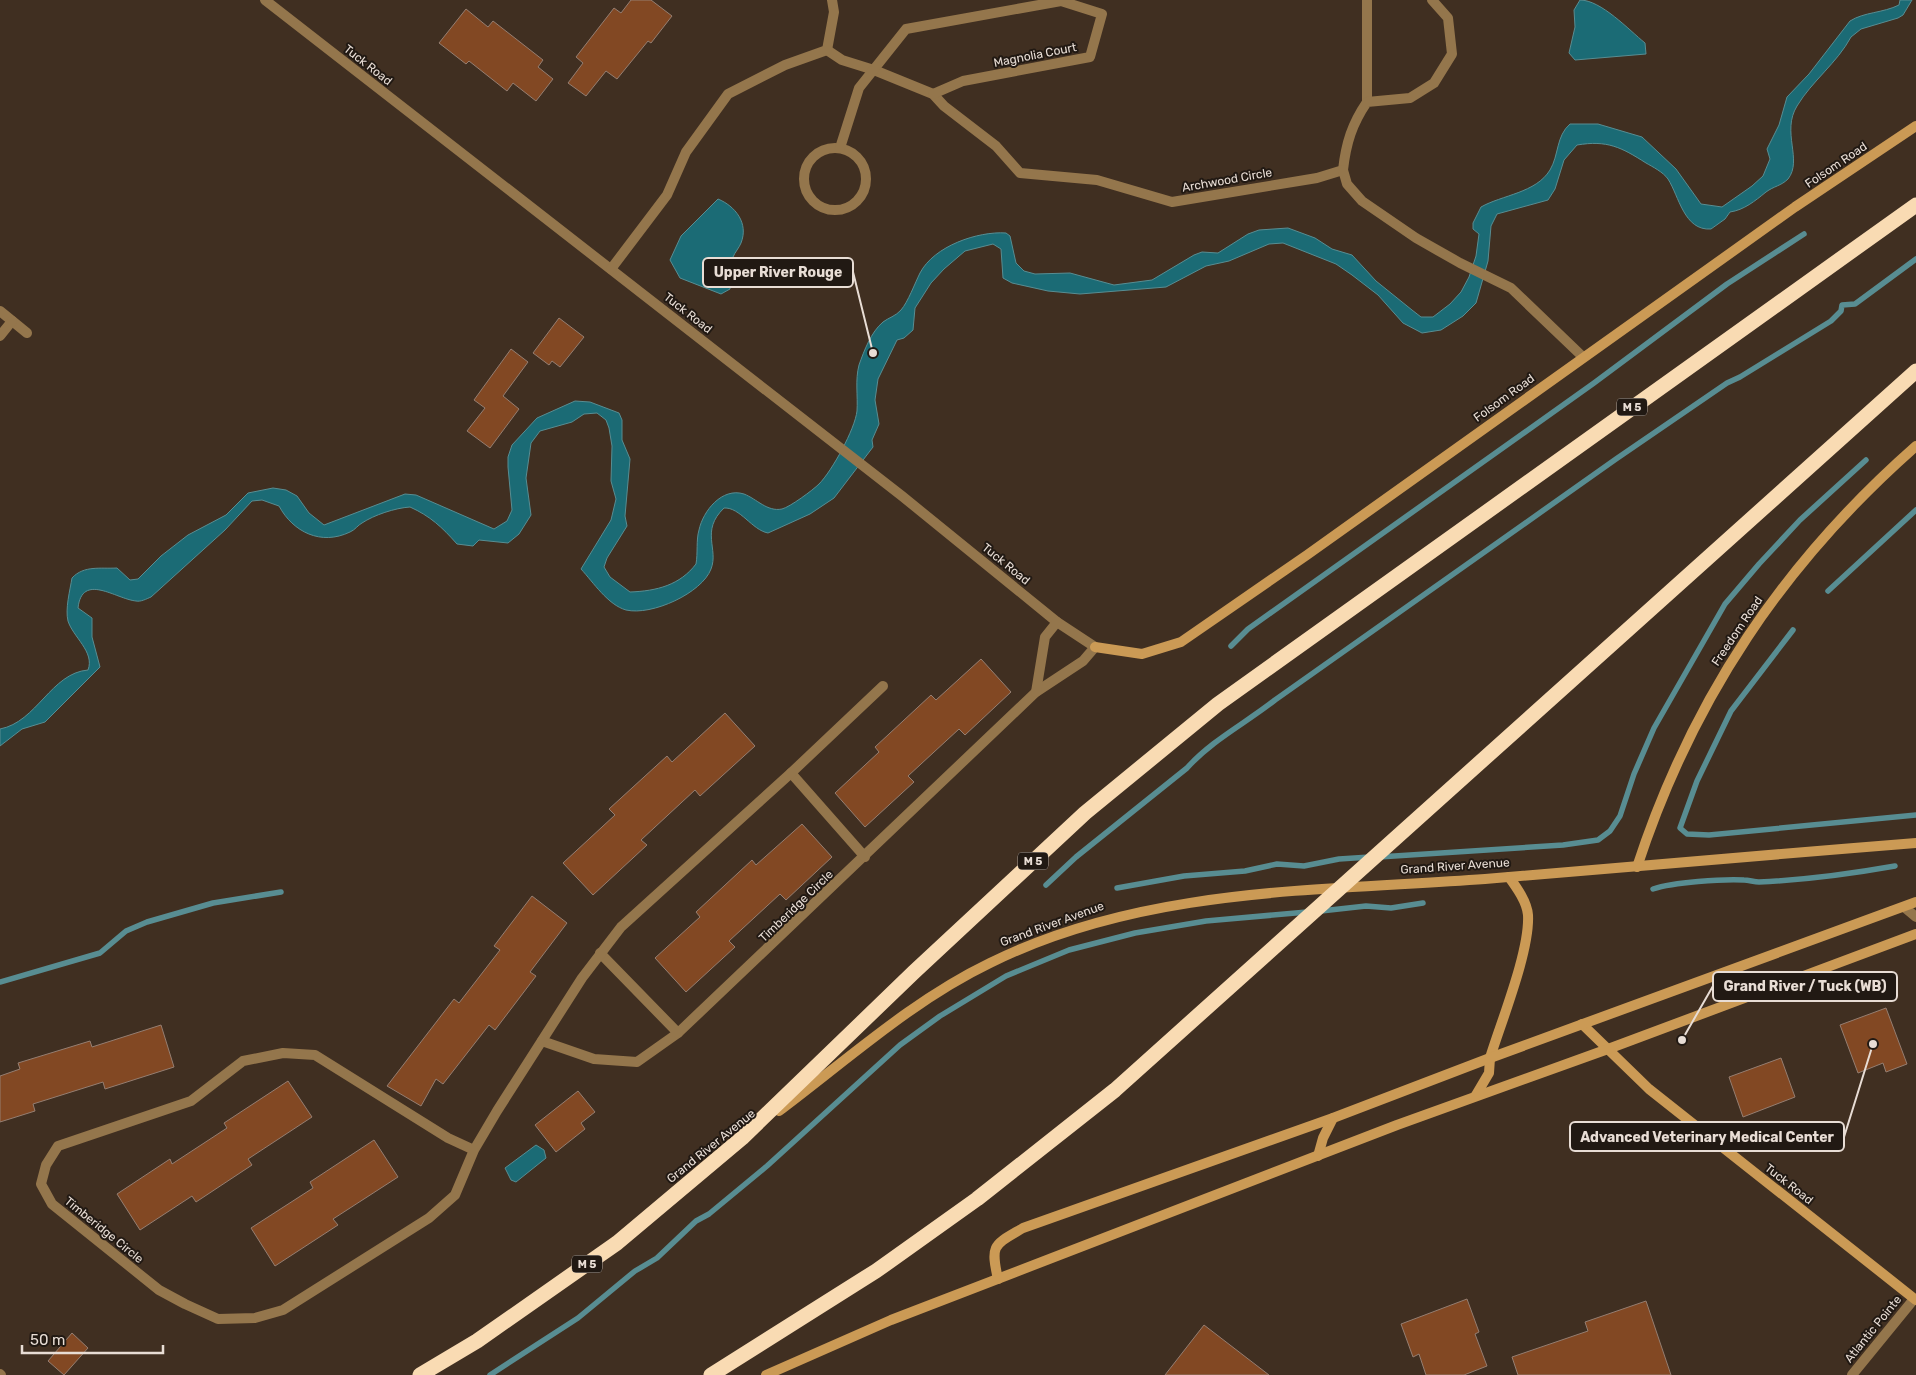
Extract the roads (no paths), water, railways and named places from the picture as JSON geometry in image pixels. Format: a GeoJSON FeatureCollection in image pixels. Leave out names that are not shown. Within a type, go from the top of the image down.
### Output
{"type":"FeatureCollection","features":[{"type":"Feature","properties":{"kind":"highway","name":"M 5"},"geometry":{"type":"LineString","coordinates":[[742,1138],[914,972],[1078,820],[1218,704],[1916,205]]}},
{"type":"Feature","properties":{"kind":"highway"},"geometry":{"type":"LineString","coordinates":[[711,1375],[876,1271],[977,1199],[1115,1090],[1231,988],[1916,371]]}},
{"type":"Feature","properties":{"kind":"highway","name":"Grand River Avenue"},"geometry":{"type":"LineString","coordinates":[[420,1375],[477,1341],[617,1243],[742,1138]]}},
{"type":"Feature","properties":{"kind":"main road","name":"Folsom Road"},"geometry":{"type":"LineString","coordinates":[[1095,646],[1142,654],[1181,642],[1345,528],[1795,207],[1916,126]]}},
{"type":"Feature","properties":{"kind":"main road","name":"Freedom Road"},"geometry":{"type":"LineString","coordinates":[[1637,867],[1680,756],[1714,688],[1739,646],[1802,561],[1840,519],[1916,446]]}},
{"type":"Feature","properties":{"kind":"main road","name":"Grand River Avenue"},"geometry":{"type":"LineString","coordinates":[[742,1138],[894,1022],[953,983],[991,962],[1093,922],[1190,902],[1273,894],[1637,867],[1916,843]]}},
{"type":"Feature","properties":{"kind":"main road"},"geometry":{"type":"LineString","coordinates":[[1476,1095],[1489,1074],[1490,1058],[1526,942],[1528,914],[1520,893],[1509,877]]}},
{"type":"Feature","properties":{"kind":"main road"},"geometry":{"type":"LineString","coordinates":[[998,1279],[993,1256],[998,1243],[1023,1228],[1333,1118],[1490,1058],[1916,902]]}},
{"type":"Feature","properties":{"kind":"main road"},"geometry":{"type":"LineString","coordinates":[[766,1375],[891,1320],[1476,1095],[1608,1049],[1916,934]]}},
{"type":"Feature","properties":{"kind":"main road","name":"Tuck Road"},"geometry":{"type":"LineString","coordinates":[[1582,1024],[1649,1089],[1915,1300]]}},
{"type":"Feature","properties":{"kind":"main road"},"geometry":{"type":"LineString","coordinates":[[1318,1156],[1323,1138],[1333,1118]]}},
{"type":"Feature","properties":{"kind":"street","name":"Tuck Road"},"geometry":{"type":"LineString","coordinates":[[265,0],[868,469],[1057,622],[1095,646]]}},
{"type":"Feature","properties":{"kind":"street"},"geometry":{"type":"LineString","coordinates":[[611,269],[667,195],[686,152],[728,94],[785,65],[827,50],[834,12],[832,0]]}},
{"type":"Feature","properties":{"kind":"street"},"geometry":{"type":"LineString","coordinates":[[1367,0],[1368,102],[1351,128],[1345,145],[1343,170],[1347,184],[1362,200],[1416,238],[1460,263],[1511,288],[1523,297],[1583,357]]}},
{"type":"Feature","properties":{"kind":"street"},"geometry":{"type":"LineString","coordinates":[[1368,102],[1410,98],[1434,83],[1452,54],[1448,18],[1432,0]]}},
{"type":"Feature","properties":{"kind":"street","name":"Magnolia Court"},"geometry":{"type":"LineString","coordinates":[[840,148],[859,88],[906,29],[1061,1],[1102,14],[1090,57],[963,81],[933,94]]}},
{"type":"Feature","properties":{"kind":"street","name":"Archwood Circle"},"geometry":{"type":"LineString","coordinates":[[827,50],[842,60],[874,70],[933,94],[944,106],[996,146],[1020,173],[1096,180],[1172,202],[1317,178],[1343,170]]}},
{"type":"Feature","properties":{"kind":"street"},"geometry":{"type":"LineString","coordinates":[[829,148],[840,148],[858,157],[864,165],[866,186],[862,195],[847,209],[827,210],[817,205],[810,198],[803,178],[806,168],[815,155],[829,148]]}},
{"type":"Feature","properties":{"kind":"street"},"geometry":{"type":"LineString","coordinates":[[0,311],[27,333]]}},
{"type":"Feature","properties":{"kind":"street"},"geometry":{"type":"LineString","coordinates":[[0,336],[12,321]]}},
{"type":"Feature","properties":{"kind":"street"},"geometry":{"type":"LineString","coordinates":[[1036,692],[1045,637],[1057,622]]}},
{"type":"Feature","properties":{"kind":"street","name":"Timberidge Circle"},"geometry":{"type":"LineString","coordinates":[[542,1041],[594,1059],[637,1062],[678,1034],[1036,692],[1083,661],[1095,646]]}},
{"type":"Feature","properties":{"kind":"street","name":"Timberidge Circle"},"geometry":{"type":"LineString","coordinates":[[474,1150],[448,1138],[315,1054],[283,1053],[243,1061],[192,1101],[58,1146],[46,1166],[41,1184],[52,1204],[159,1290],[218,1319],[255,1318],[283,1310],[429,1218],[455,1195],[474,1150],[582,978],[621,926],[791,773],[883,686]]}},
{"type":"Feature","properties":{"kind":"street"},"geometry":{"type":"LineString","coordinates":[[791,773],[865,857]]}},
{"type":"Feature","properties":{"kind":"street"},"geometry":{"type":"LineString","coordinates":[[1904,907],[1916,917]]}},
{"type":"Feature","properties":{"kind":"street"},"geometry":{"type":"LineString","coordinates":[[600,954],[678,1034]]}},
{"type":"Feature","properties":{"kind":"street","name":"Atlantic Pointe"},"geometry":{"type":"LineString","coordinates":[[1857,1373],[1915,1300]]}},
{"type":"Feature","properties":{"kind":"water"},"geometry":{"type":"Polygon","coordinates":[[[1580,0],[1588,1],[1606,10],[1645,43],[1646,54],[1575,60],[1569,53],[1575,27],[1574,10],[1580,0]]]}},
{"type":"Feature","properties":{"kind":"water"},"geometry":{"type":"Polygon","coordinates":[[[1900,0],[1912,0],[1903,15],[1861,29],[1851,37],[1839,55],[1797,106],[1791,126],[1793,163],[1788,179],[1749,205],[1730,212],[1725,219],[1711,229],[1702,228],[1688,219],[1668,179],[1655,168],[1613,146],[1597,143],[1577,145],[1564,160],[1555,189],[1548,200],[1497,214],[1491,226],[1488,261],[1476,303],[1463,316],[1441,330],[1422,333],[1403,323],[1378,295],[1336,264],[1283,243],[1269,244],[1229,261],[1206,266],[1166,287],[1080,294],[1048,291],[1012,283],[1003,278],[1001,249],[993,244],[965,251],[931,283],[915,308],[913,330],[904,338],[897,340],[878,379],[875,400],[879,424],[872,440],[873,447],[834,498],[810,514],[768,533],[757,528],[735,511],[724,508],[717,516],[711,532],[713,562],[711,569],[698,586],[675,601],[649,610],[626,610],[607,598],[581,569],[611,520],[616,499],[611,481],[612,446],[606,420],[597,413],[584,414],[572,422],[540,431],[531,443],[526,478],[531,515],[519,534],[508,543],[479,540],[473,546],[457,544],[424,514],[410,507],[379,515],[367,520],[352,531],[339,536],[329,538],[318,537],[309,534],[292,523],[279,506],[262,500],[252,501],[225,530],[151,597],[138,601],[101,590],[93,589],[86,591],[81,597],[78,608],[92,618],[92,637],[100,667],[45,722],[22,729],[0,746],[0,729],[13,725],[24,717],[64,680],[75,673],[88,670],[89,657],[71,627],[67,616],[72,578],[87,569],[117,568],[130,580],[138,579],[161,556],[188,535],[226,515],[248,493],[273,488],[286,490],[297,496],[309,513],[324,525],[405,494],[416,495],[494,529],[507,521],[512,510],[508,457],[512,445],[537,418],[575,401],[590,402],[619,413],[622,420],[622,440],[630,459],[625,516],[627,526],[607,558],[604,567],[610,577],[630,592],[667,586],[683,577],[696,564],[701,523],[709,508],[721,497],[728,494],[744,494],[772,509],[782,509],[796,502],[819,484],[836,460],[852,428],[857,411],[859,365],[871,336],[883,322],[897,314],[904,307],[920,273],[927,263],[935,255],[958,242],[983,235],[1006,233],[1010,236],[1016,263],[1024,271],[1035,274],[1070,273],[1114,285],[1152,280],[1194,255],[1202,252],[1218,253],[1248,234],[1259,230],[1288,228],[1315,238],[1332,249],[1352,255],[1376,281],[1421,317],[1433,317],[1450,304],[1461,292],[1469,277],[1476,256],[1479,234],[1473,229],[1473,223],[1481,207],[1528,189],[1544,178],[1553,164],[1562,134],[1570,124],[1598,124],[1642,137],[1676,169],[1701,204],[1722,207],[1763,176],[1770,159],[1767,149],[1779,125],[1787,97],[1809,74],[1850,21],[1861,16],[1893,8],[1899,5],[1900,0]]]}},
{"type":"Feature","properties":{"kind":"water"},"geometry":{"type":"Polygon","coordinates":[[[718,199],[735,211],[742,222],[743,229],[741,243],[732,261],[730,289],[721,294],[680,278],[670,260],[681,236],[718,199]]]}},
{"type":"Feature","properties":{"kind":"water"},"geometry":{"type":"Polygon","coordinates":[[[536,1145],[544,1150],[546,1158],[516,1182],[511,1180],[505,1168],[536,1145]]]}},
{"type":"Feature","properties":{"kind":"waterway"},"geometry":{"type":"LineString","coordinates":[[1231,646],[1248,629],[1594,383],[1727,284],[1804,234]]}},
{"type":"Feature","properties":{"kind":"waterway"},"geometry":{"type":"LineString","coordinates":[[1046,885],[1076,857],[1187,768],[1218,740],[1616,459],[1727,383],[1740,377],[1831,321],[1841,311],[1842,305],[1855,304],[1916,259]]}},
{"type":"Feature","properties":{"kind":"waterway"},"geometry":{"type":"LineString","coordinates":[[1379,857],[1563,845],[1598,840],[1610,831],[1620,816],[1634,774],[1654,728],[1725,604],[1800,520],[1866,460]]}},
{"type":"Feature","properties":{"kind":"waterway"},"geometry":{"type":"LineString","coordinates":[[1828,591],[1916,510]]}},
{"type":"Feature","properties":{"kind":"waterway"},"geometry":{"type":"LineString","coordinates":[[1793,630],[1731,711],[1697,781],[1680,828],[1687,834],[1709,835],[1916,815]]}},
{"type":"Feature","properties":{"kind":"waterway"},"geometry":{"type":"LineString","coordinates":[[1117,888],[1184,876],[1245,871],[1277,864],[1304,866],[1339,859],[1370,857]]}},
{"type":"Feature","properties":{"kind":"waterway"},"geometry":{"type":"LineString","coordinates":[[1653,889],[1685,883],[1711,881],[1744,880],[1759,882],[1810,878],[1895,866]]}},
{"type":"Feature","properties":{"kind":"waterway"},"geometry":{"type":"LineString","coordinates":[[0,982],[100,953],[126,931],[147,922],[213,903],[281,892]]}},
{"type":"Feature","properties":{"kind":"waterway"},"geometry":{"type":"LineString","coordinates":[[1321,911],[1366,906],[1391,908],[1423,903]]}},
{"type":"Feature","properties":{"kind":"waterway"},"geometry":{"type":"LineString","coordinates":[[490,1375],[578,1318],[635,1271],[657,1258],[696,1221],[709,1214],[767,1166],[900,1045],[940,1016],[1006,976],[1069,950],[1135,933],[1206,921],[1307,912]]}},
{"type":"Feature","properties":{"kind":"place","name":"Upper River Rouge"},"geometry":{"type":"Point","coordinates":[873,353]}},
{"type":"Feature","properties":{"kind":"place","name":"Grand River / Tuck (WB)"},"geometry":{"type":"Point","coordinates":[1682,1040]}},
{"type":"Feature","properties":{"kind":"place","name":"Advanced Veterinary Medical Center"},"geometry":{"type":"Point","coordinates":[1873,1044]}}]}
